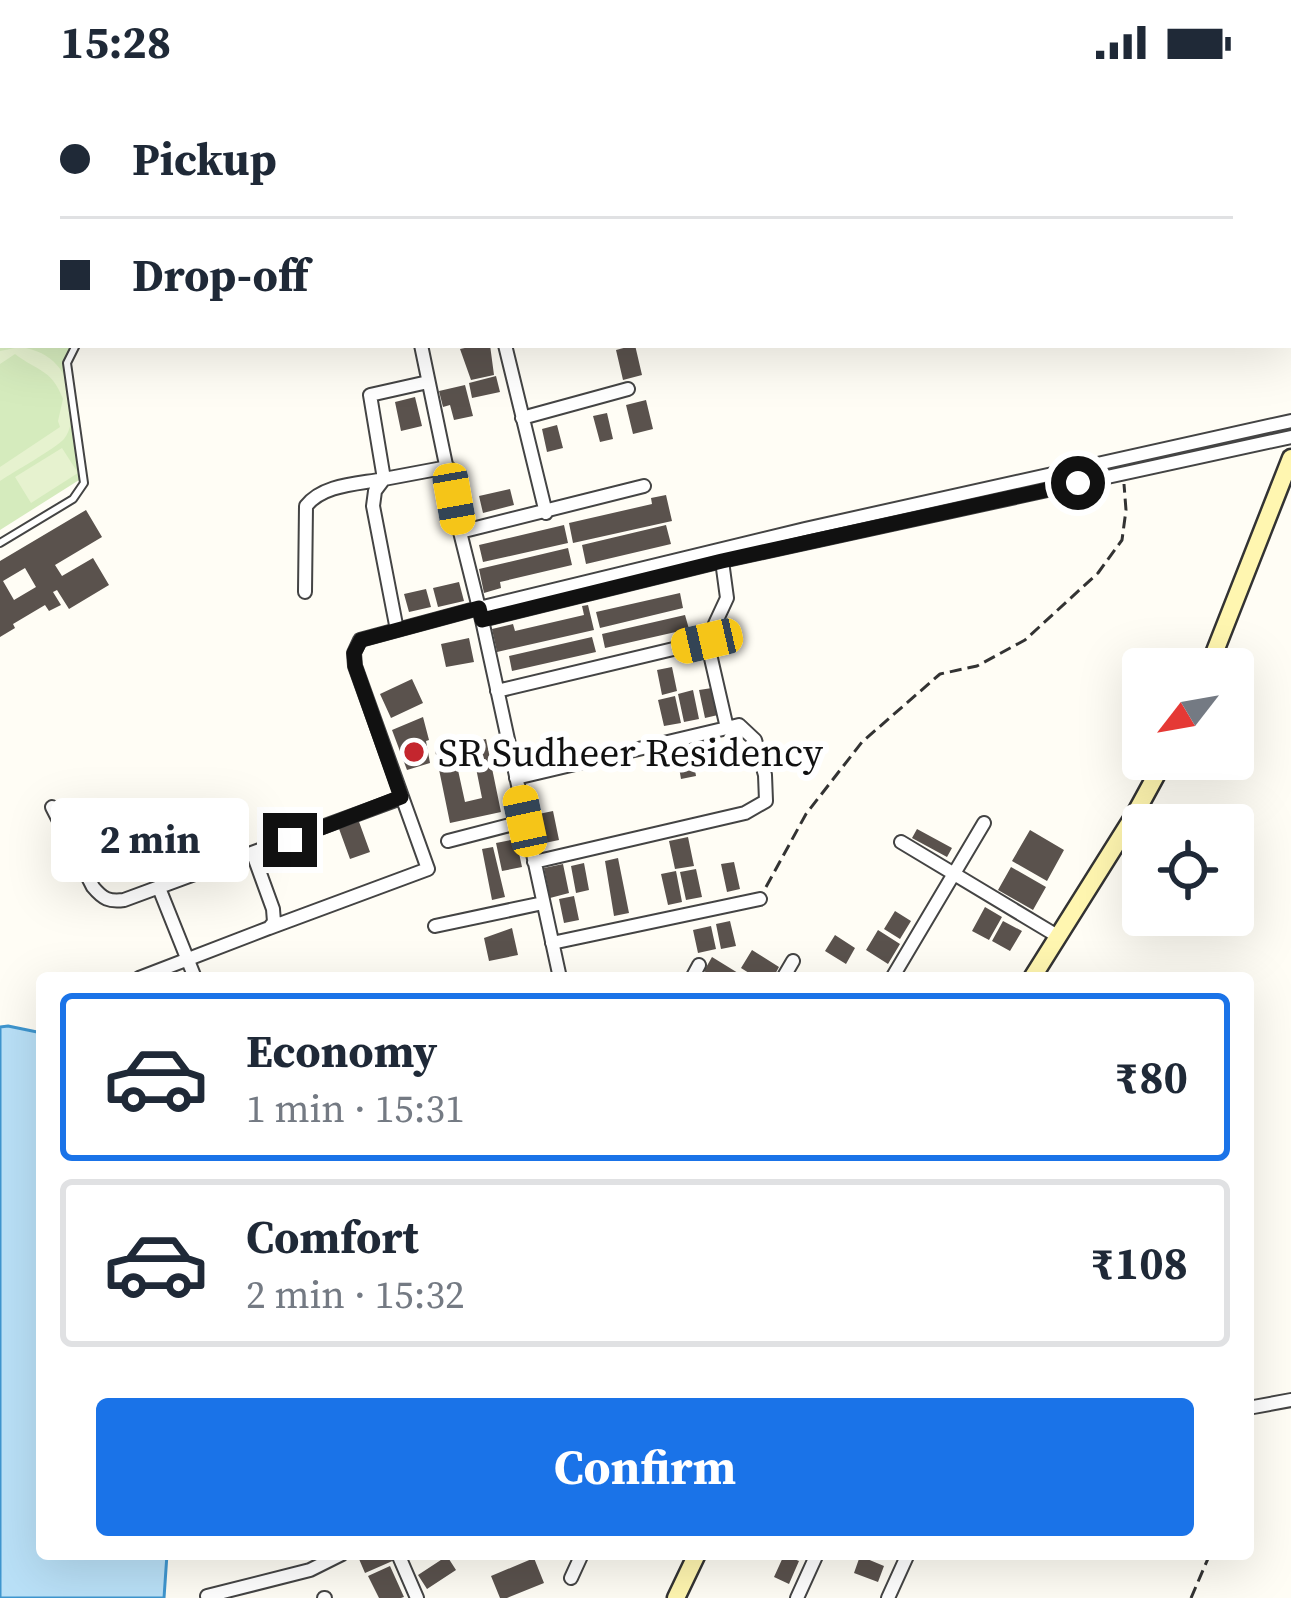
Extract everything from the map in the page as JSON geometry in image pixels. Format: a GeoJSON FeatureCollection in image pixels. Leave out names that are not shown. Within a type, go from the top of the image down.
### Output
{"type":"FeatureCollection","features":[{"type":"Feature","properties":{"kind":"street"},"geometry":{"type":"LineString","coordinates":[[422,348],[559,972]]}},
{"type":"Feature","properties":{"kind":"street"},"geometry":{"type":"LineString","coordinates":[[506,348],[546,513]]}},
{"type":"Feature","properties":{"kind":"street"},"geometry":{"type":"LineString","coordinates":[[397,630],[374,506],[375,491],[384,479],[370,395],[428,382]]}},
{"type":"Feature","properties":{"kind":"street"},"geometry":{"type":"LineString","coordinates":[[522,418],[628,389]]}},
{"type":"Feature","properties":{"kind":"street"},"geometry":{"type":"LineString","coordinates":[[480,614],[805,530],[1291,421]]}},
{"type":"Feature","properties":{"kind":"street"},"geometry":{"type":"LineString","coordinates":[[155,972],[428,869],[355,666],[354,653],[361,640],[1291,436]]}},
{"type":"Feature","properties":{"kind":"street"},"geometry":{"type":"LineString","coordinates":[[1216,648],[1291,458]]}},
{"type":"Feature","properties":{"kind":"street"},"geometry":{"type":"LineString","coordinates":[[304,592],[306,506],[314,495],[448,466]]}},
{"type":"Feature","properties":{"kind":"street"},"geometry":{"type":"LineString","coordinates":[[460,532],[644,487]]}},
{"type":"Feature","properties":{"kind":"street"},"geometry":{"type":"LineString","coordinates":[[722,561],[727,598],[707,641],[728,728]]}},
{"type":"Feature","properties":{"kind":"street"},"geometry":{"type":"LineString","coordinates":[[497,691],[707,641]]}},
{"type":"Feature","properties":{"kind":"street"},"geometry":{"type":"LineString","coordinates":[[516,778],[739,725],[755,740],[765,775],[766,801],[745,813],[534,862]]}},
{"type":"Feature","properties":{"kind":"street"},"geometry":{"type":"LineString","coordinates":[[1036,972],[1154,780]]}},
{"type":"Feature","properties":{"kind":"street"},"geometry":{"type":"LineString","coordinates":[[52,807],[93,887],[111,902],[401,797]]}},
{"type":"Feature","properties":{"kind":"street"},"geometry":{"type":"LineString","coordinates":[[448,841],[525,821]]}},
{"type":"Feature","properties":{"kind":"street"},"geometry":{"type":"LineString","coordinates":[[896,972],[984,823]]}},
{"type":"Feature","properties":{"kind":"street"},"geometry":{"type":"LineString","coordinates":[[901,842],[1058,937]]}},
{"type":"Feature","properties":{"kind":"street"},"geometry":{"type":"LineString","coordinates":[[253,854],[274,909],[269,928]]}},
{"type":"Feature","properties":{"kind":"street"},"geometry":{"type":"LineString","coordinates":[[159,888],[193,972]]}},
{"type":"Feature","properties":{"kind":"street"},"geometry":{"type":"LineString","coordinates":[[552,944],[760,899]]}},
{"type":"Feature","properties":{"kind":"street"},"geometry":{"type":"LineString","coordinates":[[434,926],[543,903]]}},
{"type":"Feature","properties":{"kind":"street"},"geometry":{"type":"LineString","coordinates":[[788,972],[794,961]]}},
{"type":"Feature","properties":{"kind":"street"},"geometry":{"type":"LineString","coordinates":[[695,972],[699,964]]}},
{"type":"Feature","properties":{"kind":"street"},"geometry":{"type":"LineString","coordinates":[[1254,1407],[1291,1400]]}},
{"type":"Feature","properties":{"kind":"street"},"geometry":{"type":"LineString","coordinates":[[207,1596],[310,1570],[330,1560]]}},
{"type":"Feature","properties":{"kind":"street"},"geometry":{"type":"LineString","coordinates":[[401,1560],[417,1598]]}},
{"type":"Feature","properties":{"kind":"street"},"geometry":{"type":"LineString","coordinates":[[571,1578],[579,1560]]}},
{"type":"Feature","properties":{"kind":"street"},"geometry":{"type":"LineString","coordinates":[[676,1598],[695,1560]]}},
{"type":"Feature","properties":{"kind":"street"},"geometry":{"type":"LineString","coordinates":[[797,1598],[814,1560]]}},
{"type":"Feature","properties":{"kind":"street"},"geometry":{"type":"LineString","coordinates":[[888,1598],[905,1560]]}},
{"type":"Feature","properties":{"kind":"lane"},"geometry":{"type":"LineString","coordinates":[[0,543],[81,491],[84,483],[67,363],[74,348]]}},
{"type":"Feature","properties":{"kind":"path"},"geometry":{"type":"LineString","coordinates":[[760,899],[806,814],[862,742],[940,674],[977,665],[1025,640],[1098,573],[1122,540],[1123,473]]}},
{"type":"Feature","properties":{"kind":"path"},"geometry":{"type":"LineString","coordinates":[[1191,1598],[1207,1560]]}},
{"type":"Feature","properties":{"kind":"green space"},"geometry":{"type":"Polygon","coordinates":[[[0,348],[69,348],[87,475],[0,530],[0,348]]]}},
{"type":"Feature","properties":{"kind":"green space"},"geometry":{"type":"Polygon","coordinates":[[[24,348],[50,358],[70,392],[72,417],[64,439],[0,481],[0,467],[60,427],[63,399],[49,376],[15,354],[0,364],[0,351],[24,348]]]}},
{"type":"Feature","properties":{"kind":"green space"},"geometry":{"type":"Polygon","coordinates":[[[62,448],[78,473],[31,503],[15,477],[62,448]]]}},
{"type":"Feature","properties":{"kind":"water"},"geometry":{"type":"Polygon","coordinates":[[[0,1027],[36,1032],[36,1560],[167,1560],[164,1598],[0,1598],[0,1027]]]}},
{"type":"Feature","properties":{"kind":"building"},"geometry":{"type":"Polygon","coordinates":[[[490,348],[494,375],[471,380],[460,349],[490,348]]]}},
{"type":"Feature","properties":{"kind":"building"},"geometry":{"type":"Polygon","coordinates":[[[636,348],[642,375],[623,380],[616,350],[636,348]]]}},
{"type":"Feature","properties":{"kind":"building"},"geometry":{"type":"Polygon","coordinates":[[[496,376],[500,392],[472,398],[469,383],[496,376]]]}},
{"type":"Feature","properties":{"kind":"building"},"geometry":{"type":"Polygon","coordinates":[[[465,385],[473,416],[454,420],[450,405],[443,407],[439,391],[465,385]]]}},
{"type":"Feature","properties":{"kind":"building"},"geometry":{"type":"Polygon","coordinates":[[[415,397],[422,426],[401,431],[395,402],[415,397]]]}},
{"type":"Feature","properties":{"kind":"building"},"geometry":{"type":"Polygon","coordinates":[[[646,400],[653,429],[633,434],[626,405],[646,400]]]}},
{"type":"Feature","properties":{"kind":"building"},"geometry":{"type":"Polygon","coordinates":[[[607,413],[613,439],[600,442],[593,416],[607,413]]]}},
{"type":"Feature","properties":{"kind":"building"},"geometry":{"type":"Polygon","coordinates":[[[557,425],[563,448],[547,452],[542,429],[557,425]]]}},
{"type":"Feature","properties":{"kind":"building"},"geometry":{"type":"Polygon","coordinates":[[[510,489],[514,505],[483,513],[479,496],[510,489]]]}},
{"type":"Feature","properties":{"kind":"building"},"geometry":{"type":"Polygon","coordinates":[[[666,495],[672,521],[573,543],[569,523],[652,504],[651,498],[666,495]]]}},
{"type":"Feature","properties":{"kind":"building"},"geometry":{"type":"Polygon","coordinates":[[[86,510],[102,537],[55,565],[62,576],[93,558],[109,585],[69,609],[57,590],[53,592],[61,605],[49,611],[45,605],[0,637],[0,561],[86,510]],[[25,568],[3,581],[14,600],[36,587],[25,568]]]}},
{"type":"Feature","properties":{"kind":"building"},"geometry":{"type":"Polygon","coordinates":[[[564,525],[568,543],[483,562],[479,545],[564,525]]]}},
{"type":"Feature","properties":{"kind":"building"},"geometry":{"type":"Polygon","coordinates":[[[666,525],[671,544],[586,564],[582,545],[666,525]]]}},
{"type":"Feature","properties":{"kind":"building"},"geometry":{"type":"Polygon","coordinates":[[[568,548],[572,565],[500,582],[501,588],[484,593],[479,569],[568,548]]]}},
{"type":"Feature","properties":{"kind":"building"},"geometry":{"type":"Polygon","coordinates":[[[459,582],[464,601],[438,607],[433,588],[459,582]]]}},
{"type":"Feature","properties":{"kind":"building"},"geometry":{"type":"Polygon","coordinates":[[[426,589],[431,607],[409,612],[404,594],[426,589]]]}},
{"type":"Feature","properties":{"kind":"building"},"geometry":{"type":"Polygon","coordinates":[[[680,593],[683,608],[600,628],[596,612],[680,593]]]}},
{"type":"Feature","properties":{"kind":"building"},"geometry":{"type":"Polygon","coordinates":[[[588,605],[594,630],[497,652],[492,629],[513,624],[515,631],[584,615],[582,606],[588,605]]]}},
{"type":"Feature","properties":{"kind":"building"},"geometry":{"type":"Polygon","coordinates":[[[685,615],[689,629],[605,648],[602,634],[685,615]]]}},
{"type":"Feature","properties":{"kind":"building"},"geometry":{"type":"Polygon","coordinates":[[[592,637],[596,652],[512,671],[509,656],[592,637]]]}},
{"type":"Feature","properties":{"kind":"building"},"geometry":{"type":"Polygon","coordinates":[[[469,638],[474,662],[446,667],[441,644],[469,638]]]}},
{"type":"Feature","properties":{"kind":"building"},"geometry":{"type":"Polygon","coordinates":[[[672,667],[677,691],[662,695],[657,670],[672,667]]]}},
{"type":"Feature","properties":{"kind":"building"},"geometry":{"type":"Polygon","coordinates":[[[412,679],[423,703],[391,718],[380,694],[412,679]]]}},
{"type":"Feature","properties":{"kind":"building"},"geometry":{"type":"Polygon","coordinates":[[[712,688],[718,715],[705,718],[699,690],[712,688]]]}},
{"type":"Feature","properties":{"kind":"building"},"geometry":{"type":"Polygon","coordinates":[[[693,690],[699,719],[684,722],[678,694],[693,690]]]}},
{"type":"Feature","properties":{"kind":"building"},"geometry":{"type":"Polygon","coordinates":[[[675,696],[681,723],[664,726],[658,700],[675,696]]]}},
{"type":"Feature","properties":{"kind":"building","name":"SR Sudheer Residency"},"geometry":{"type":"Polygon","coordinates":[[[423,717],[430,763],[407,770],[392,730],[423,717]]]}},
{"type":"Feature","properties":{"kind":"building"},"geometry":{"type":"Polygon","coordinates":[[[486,739],[501,812],[450,823],[435,750],[486,739]],[[474,758],[456,761],[465,802],[482,798],[474,758]]]}},
{"type":"Feature","properties":{"kind":"building"},"geometry":{"type":"Polygon","coordinates":[[[692,753],[696,776],[681,779],[677,756],[692,753]]]}},
{"type":"Feature","properties":{"kind":"building"},"geometry":{"type":"Polygon","coordinates":[[[553,811],[559,840],[540,844],[534,815],[553,811]]]}},
{"type":"Feature","properties":{"kind":"building"},"geometry":{"type":"Polygon","coordinates":[[[358,819],[370,852],[350,859],[338,826],[358,819]]]}},
{"type":"Feature","properties":{"kind":"building"},"geometry":{"type":"Polygon","coordinates":[[[917,829],[952,848],[947,857],[912,838],[917,829]]]}},
{"type":"Feature","properties":{"kind":"building"},"geometry":{"type":"Polygon","coordinates":[[[1030,830],[1064,850],[1047,881],[1012,861],[1030,830]]]}},
{"type":"Feature","properties":{"kind":"building"},"geometry":{"type":"Polygon","coordinates":[[[688,837],[694,866],[675,869],[669,841],[688,837]]]}},
{"type":"Feature","properties":{"kind":"building"},"geometry":{"type":"Polygon","coordinates":[[[516,839],[522,867],[502,871],[496,843],[516,839]]]}},
{"type":"Feature","properties":{"kind":"building"},"geometry":{"type":"Polygon","coordinates":[[[493,847],[505,897],[492,900],[482,849],[493,847]]]}},
{"type":"Feature","properties":{"kind":"building"},"geometry":{"type":"Polygon","coordinates":[[[618,858],[629,913],[614,916],[605,861],[618,858]]]}},
{"type":"Feature","properties":{"kind":"building"},"geometry":{"type":"Polygon","coordinates":[[[734,862],[740,889],[727,892],[721,864],[734,862]]]}},
{"type":"Feature","properties":{"kind":"building"},"geometry":{"type":"Polygon","coordinates":[[[584,863],[589,890],[576,893],[571,866],[584,863]]]}},
{"type":"Feature","properties":{"kind":"building"},"geometry":{"type":"Polygon","coordinates":[[[563,864],[569,893],[550,898],[544,868],[563,864]]]}},
{"type":"Feature","properties":{"kind":"building"},"geometry":{"type":"Polygon","coordinates":[[[1011,867],[1046,887],[1033,910],[998,890],[1011,867]]]}},
{"type":"Feature","properties":{"kind":"building"},"geometry":{"type":"Polygon","coordinates":[[[696,869],[702,897],[686,900],[680,872],[696,869]]]}},
{"type":"Feature","properties":{"kind":"building"},"geometry":{"type":"Polygon","coordinates":[[[676,871],[682,902],[668,905],[661,874],[676,871]]]}},
{"type":"Feature","properties":{"kind":"building"},"geometry":{"type":"Polygon","coordinates":[[[574,896],[579,920],[564,923],[559,899],[574,896]]]}},
{"type":"Feature","properties":{"kind":"building"},"geometry":{"type":"Polygon","coordinates":[[[985,907],[1002,917],[989,940],[972,931],[985,907]]]}},
{"type":"Feature","properties":{"kind":"building"},"geometry":{"type":"Polygon","coordinates":[[[895,911],[911,921],[900,939],[884,929],[895,911]]]}},
{"type":"Feature","properties":{"kind":"building"},"geometry":{"type":"Polygon","coordinates":[[[730,921],[736,946],[721,949],[716,924],[730,921]]]}},
{"type":"Feature","properties":{"kind":"building"},"geometry":{"type":"Polygon","coordinates":[[[1003,921],[1022,931],[1010,951],[992,941],[1003,921]]]}},
{"type":"Feature","properties":{"kind":"building"},"geometry":{"type":"Polygon","coordinates":[[[711,926],[716,949],[698,953],[693,930],[711,926]]]}},
{"type":"Feature","properties":{"kind":"building"},"geometry":{"type":"Polygon","coordinates":[[[512,928],[518,955],[489,961],[484,938],[512,928]]]}},
{"type":"Feature","properties":{"kind":"building"},"geometry":{"type":"Polygon","coordinates":[[[878,930],[900,944],[888,964],[866,950],[878,930]]]}},
{"type":"Feature","properties":{"kind":"building"},"geometry":{"type":"Polygon","coordinates":[[[835,935],[855,948],[846,964],[825,951],[835,935]]]}},
{"type":"Feature","properties":{"kind":"building"},"geometry":{"type":"Polygon","coordinates":[[[752,950],[779,967],[776,972],[741,968],[752,950]]]}},
{"type":"Feature","properties":{"kind":"building"},"geometry":{"type":"Polygon","coordinates":[[[712,957],[736,972],[706,972],[712,957]]]}},
{"type":"Feature","properties":{"kind":"building"},"geometry":{"type":"Polygon","coordinates":[[[359,1560],[395,1560],[365,1573],[359,1560]]]}},
{"type":"Feature","properties":{"kind":"building"},"geometry":{"type":"Polygon","coordinates":[[[441,1560],[450,1560],[456,1570],[427,1589],[418,1575],[441,1560]]]}},
{"type":"Feature","properties":{"kind":"building"},"geometry":{"type":"Polygon","coordinates":[[[535,1560],[544,1583],[500,1598],[491,1576],[535,1560]]]}},
{"type":"Feature","properties":{"kind":"building"},"geometry":{"type":"Polygon","coordinates":[[[782,1560],[799,1561],[789,1584],[774,1577],[782,1560]]]}},
{"type":"Feature","properties":{"kind":"building"},"geometry":{"type":"Polygon","coordinates":[[[859,1560],[884,1566],[878,1582],[854,1573],[859,1560]]]}},
{"type":"Feature","properties":{"kind":"building"},"geometry":{"type":"Polygon","coordinates":[[[390,1566],[404,1597],[379,1598],[368,1576],[390,1566]]]}},
{"type":"Feature","properties":{"kind":"place","name":"SR Sudheer Residency"},"geometry":{"type":"Point","coordinates":[414,752]}},
{"type":"Feature","properties":{"kind":"route"},"geometry":{"type":"LineString","coordinates":[[290,840],[401,797],[355,666],[354,653],[361,640],[479,608],[482,620],[722,561],[1078,483]]}}]}
